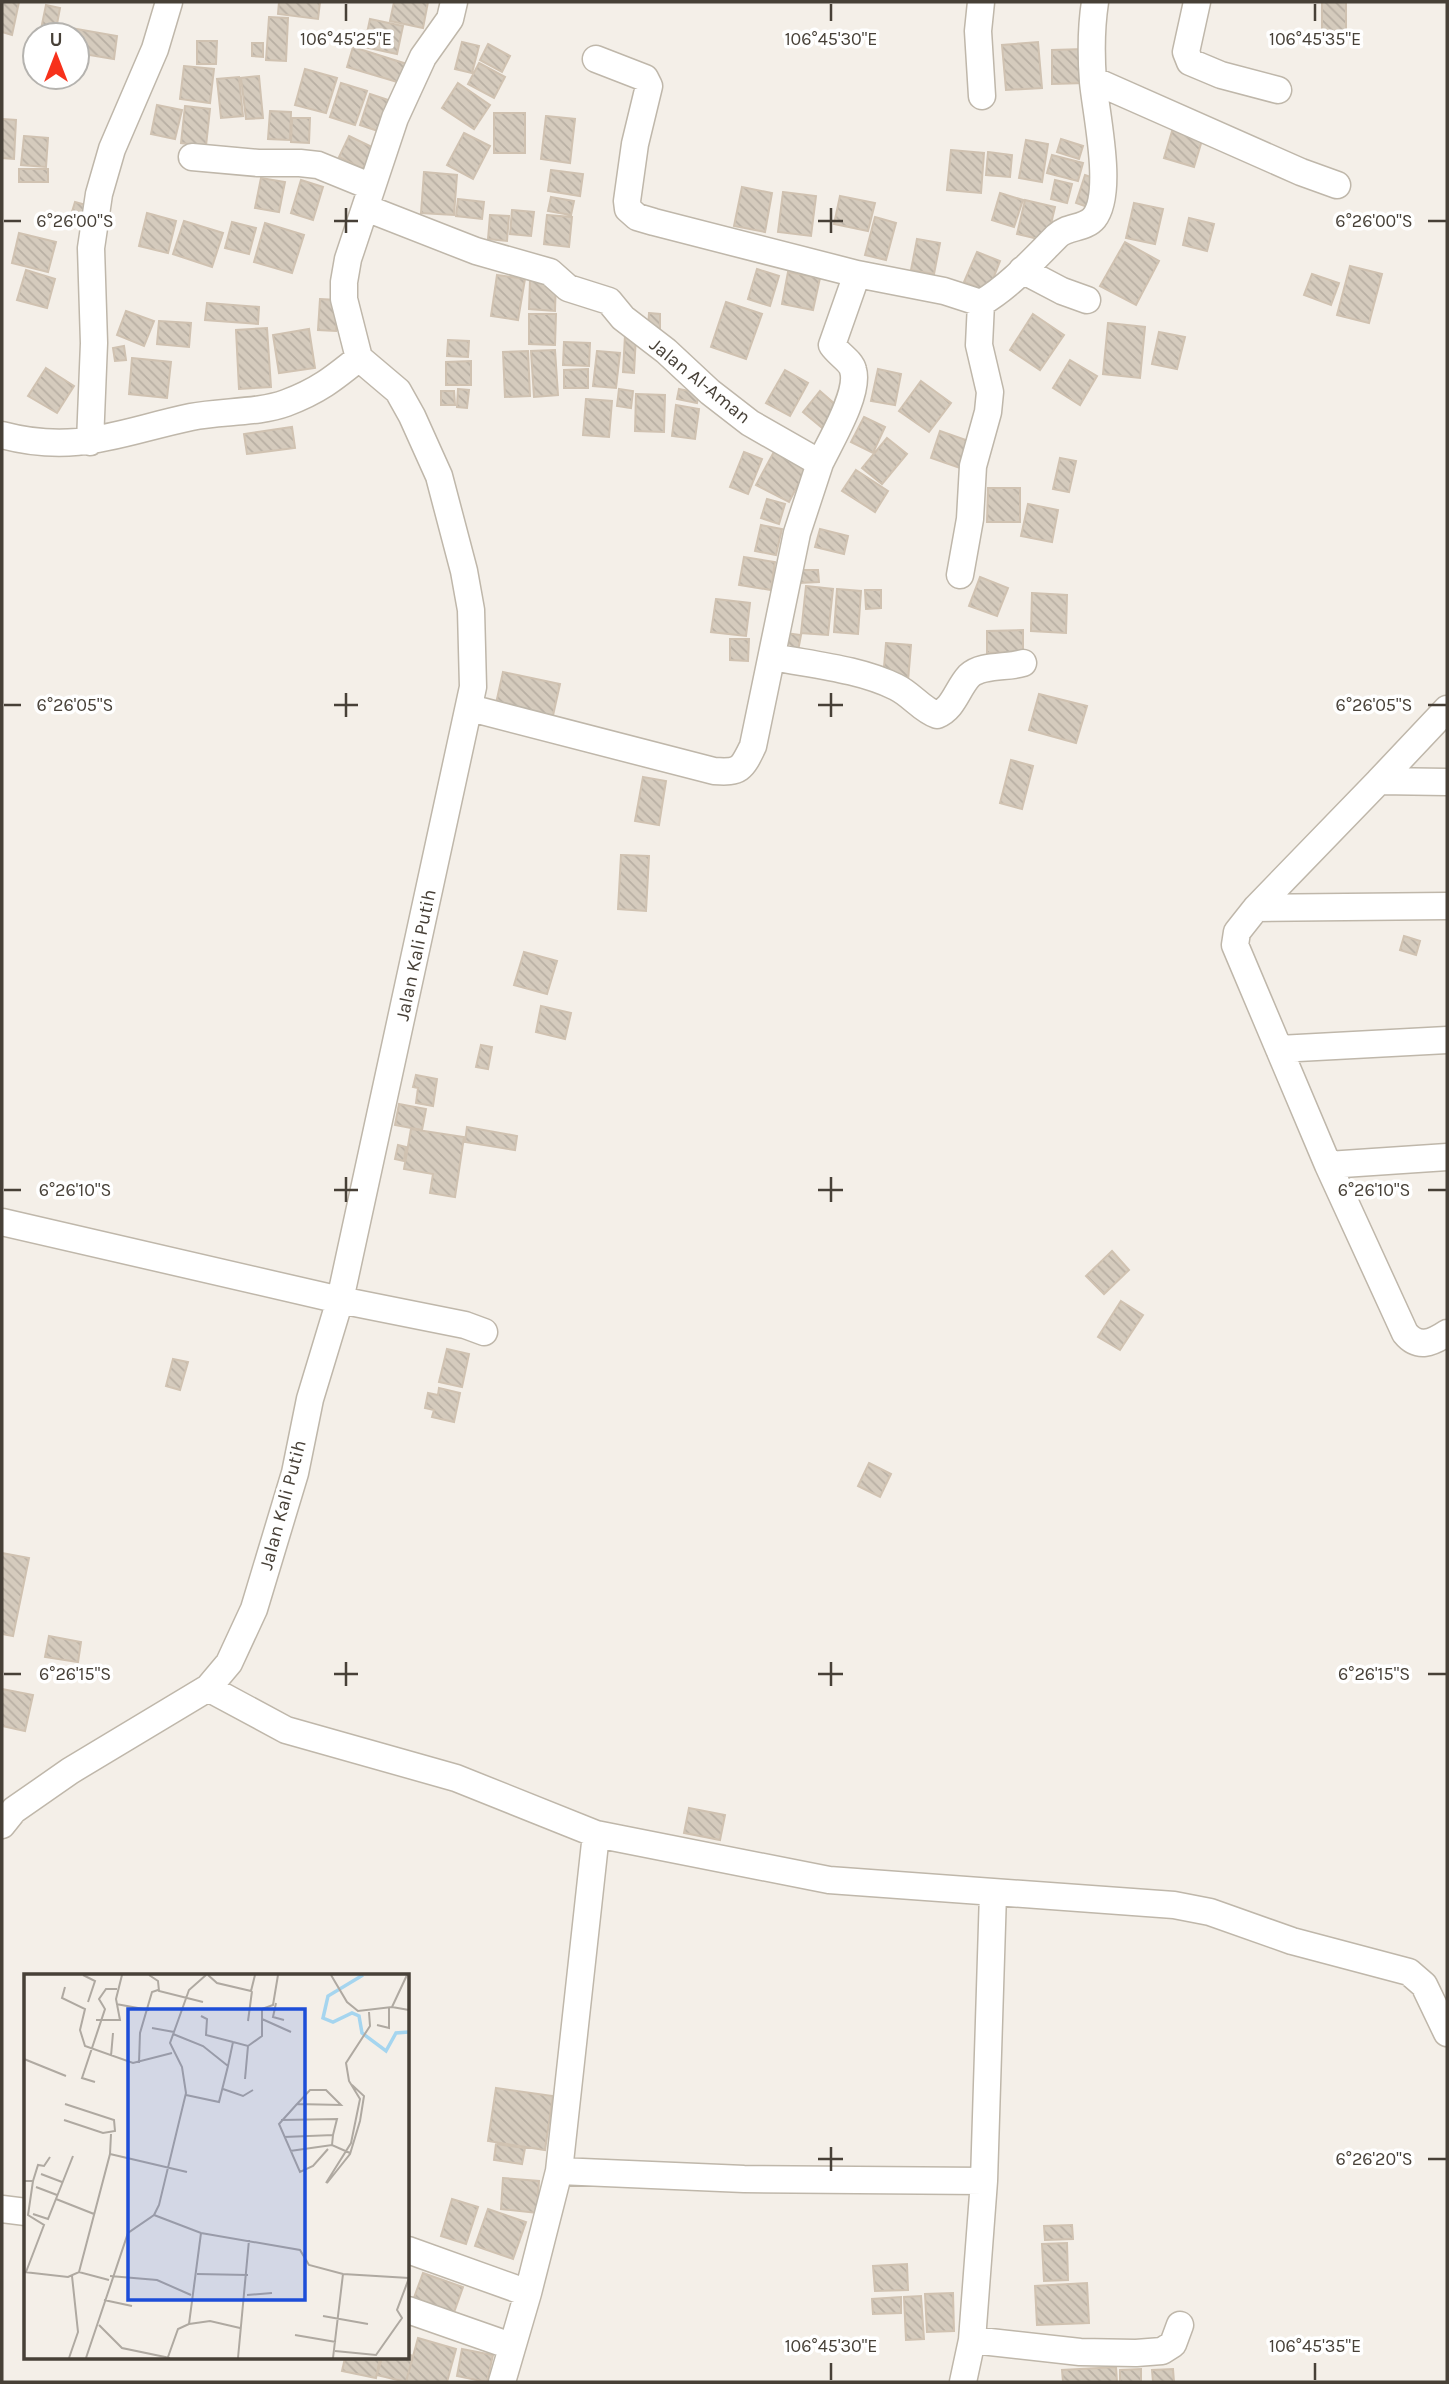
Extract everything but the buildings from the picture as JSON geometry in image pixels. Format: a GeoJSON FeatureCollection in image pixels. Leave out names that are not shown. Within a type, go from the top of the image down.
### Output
{"type":"FeatureCollection","features":[{"type":"Feature","properties":{"kind":"street"},"geometry":{"type":"LineString","coordinates":[[2,435],[41,443],[90,442],[192,416],[283,404],[326,386],[359,358],[347,315],[344,282],[348,258],[394,118],[423,57],[450,19],[454,2]]}},
{"type":"Feature","properties":{"kind":"street"},"geometry":{"type":"LineString","coordinates":[[981,2],[978,31],[982,96]]}},
{"type":"Feature","properties":{"kind":"street"},"geometry":{"type":"LineString","coordinates":[[596,59],[645,78],[649,86],[635,144],[627,201],[628,209],[637,217],[857,274],[944,291],[981,303],[1001,292],[1063,231],[1087,224],[1095,217],[1100,206],[1104,183],[1093,80],[1092,38],[1096,2]]}},
{"type":"Feature","properties":{"kind":"street"},"geometry":{"type":"LineString","coordinates":[[1196,2],[1186,52],[1190,62],[1221,75],[1278,90]]}},
{"type":"Feature","properties":{"kind":"street"},"geometry":{"type":"LineString","coordinates":[[90,442],[94,343],[91,248],[99,194],[112,149],[155,49],[165,3]]}},
{"type":"Feature","properties":{"kind":"street"},"geometry":{"type":"LineString","coordinates":[[1093,80],[1301,172],[1338,185]]}},
{"type":"Feature","properties":{"kind":"street","name":"Jalan Al-Aman"},"geometry":{"type":"LineString","coordinates":[[192,157],[318,165],[369,197],[476,251],[550,272],[568,288],[610,301],[623,318],[666,351],[710,393],[750,423],[820,463]]}},
{"type":"Feature","properties":{"kind":"street"},"geometry":{"type":"LineString","coordinates":[[1022,270],[1062,291],[1087,300]]}},
{"type":"Feature","properties":{"kind":"street"},"geometry":{"type":"LineString","coordinates":[[470,708],[714,771],[733,773],[744,766],[753,746],[797,533],[820,463],[849,406],[853,367],[832,345],[857,274]]}},
{"type":"Feature","properties":{"kind":"street"},"geometry":{"type":"LineString","coordinates":[[960,575],[970,519],[973,466],[988,412],[990,393],[979,345],[981,303]]}},
{"type":"Feature","properties":{"kind":"street","name":"Jalan Kali Putih"},"geometry":{"type":"LineString","coordinates":[[2,1825],[14,1810],[70,1771],[208,1688],[221,1675],[236,1651],[254,1609],[295,1473],[310,1399],[340,1300],[473,687],[471,610],[464,571],[439,476],[398,391],[359,358]]}},
{"type":"Feature","properties":{"kind":"street"},"geometry":{"type":"LineString","coordinates":[[773,657],[849,672],[898,688],[937,715],[945,712],[970,676],[982,670],[1023,663]]}},
{"type":"Feature","properties":{"kind":"street"},"geometry":{"type":"LineString","coordinates":[[1447,709],[1256,908],[1237,932],[1235,945],[1328,1164],[1405,1333],[1416,1342],[1425,1344],[1447,1334]]}},
{"type":"Feature","properties":{"kind":"street"},"geometry":{"type":"LineString","coordinates":[[1379,781],[1447,782]]}},
{"type":"Feature","properties":{"kind":"street"},"geometry":{"type":"LineString","coordinates":[[1256,908],[1447,906]]}},
{"type":"Feature","properties":{"kind":"street"},"geometry":{"type":"LineString","coordinates":[[1279,1049],[1447,1040]]}},
{"type":"Feature","properties":{"kind":"street"},"geometry":{"type":"LineString","coordinates":[[1328,1164],[1447,1157]]}},
{"type":"Feature","properties":{"kind":"street"},"geometry":{"type":"LineString","coordinates":[[2,1222],[340,1300],[465,1325],[484,1332]]}},
{"type":"Feature","properties":{"kind":"street"},"geometry":{"type":"LineString","coordinates":[[208,1688],[286,1730],[456,1778],[596,1834],[829,1880],[1141,1902],[1210,1912],[1331,1953],[1409,1972],[1424,1985],[1447,2034]]}},
{"type":"Feature","properties":{"kind":"street"},"geometry":{"type":"LineString","coordinates":[[502,2382],[559,2171],[596,1834]]}},
{"type":"Feature","properties":{"kind":"street"},"geometry":{"type":"LineString","coordinates":[[963,2382],[972,2340],[984,2181],[993,1893]]}},
{"type":"Feature","properties":{"kind":"street"},"geometry":{"type":"LineString","coordinates":[[559,2171],[744,2179],[984,2181]]}},
{"type":"Feature","properties":{"kind":"street"},"geometry":{"type":"LineString","coordinates":[[2,2209],[24,2211]]}},
{"type":"Feature","properties":{"kind":"street"},"geometry":{"type":"LineString","coordinates":[[410,2251],[528,2293]]}},
{"type":"Feature","properties":{"kind":"street"},"geometry":{"type":"LineString","coordinates":[[410,2311],[511,2346]]}},
{"type":"Feature","properties":{"kind":"street"},"geometry":{"type":"LineString","coordinates":[[972,2340],[1080,2352],[1136,2353],[1162,2351],[1173,2344],[1180,2325]]}}]}
